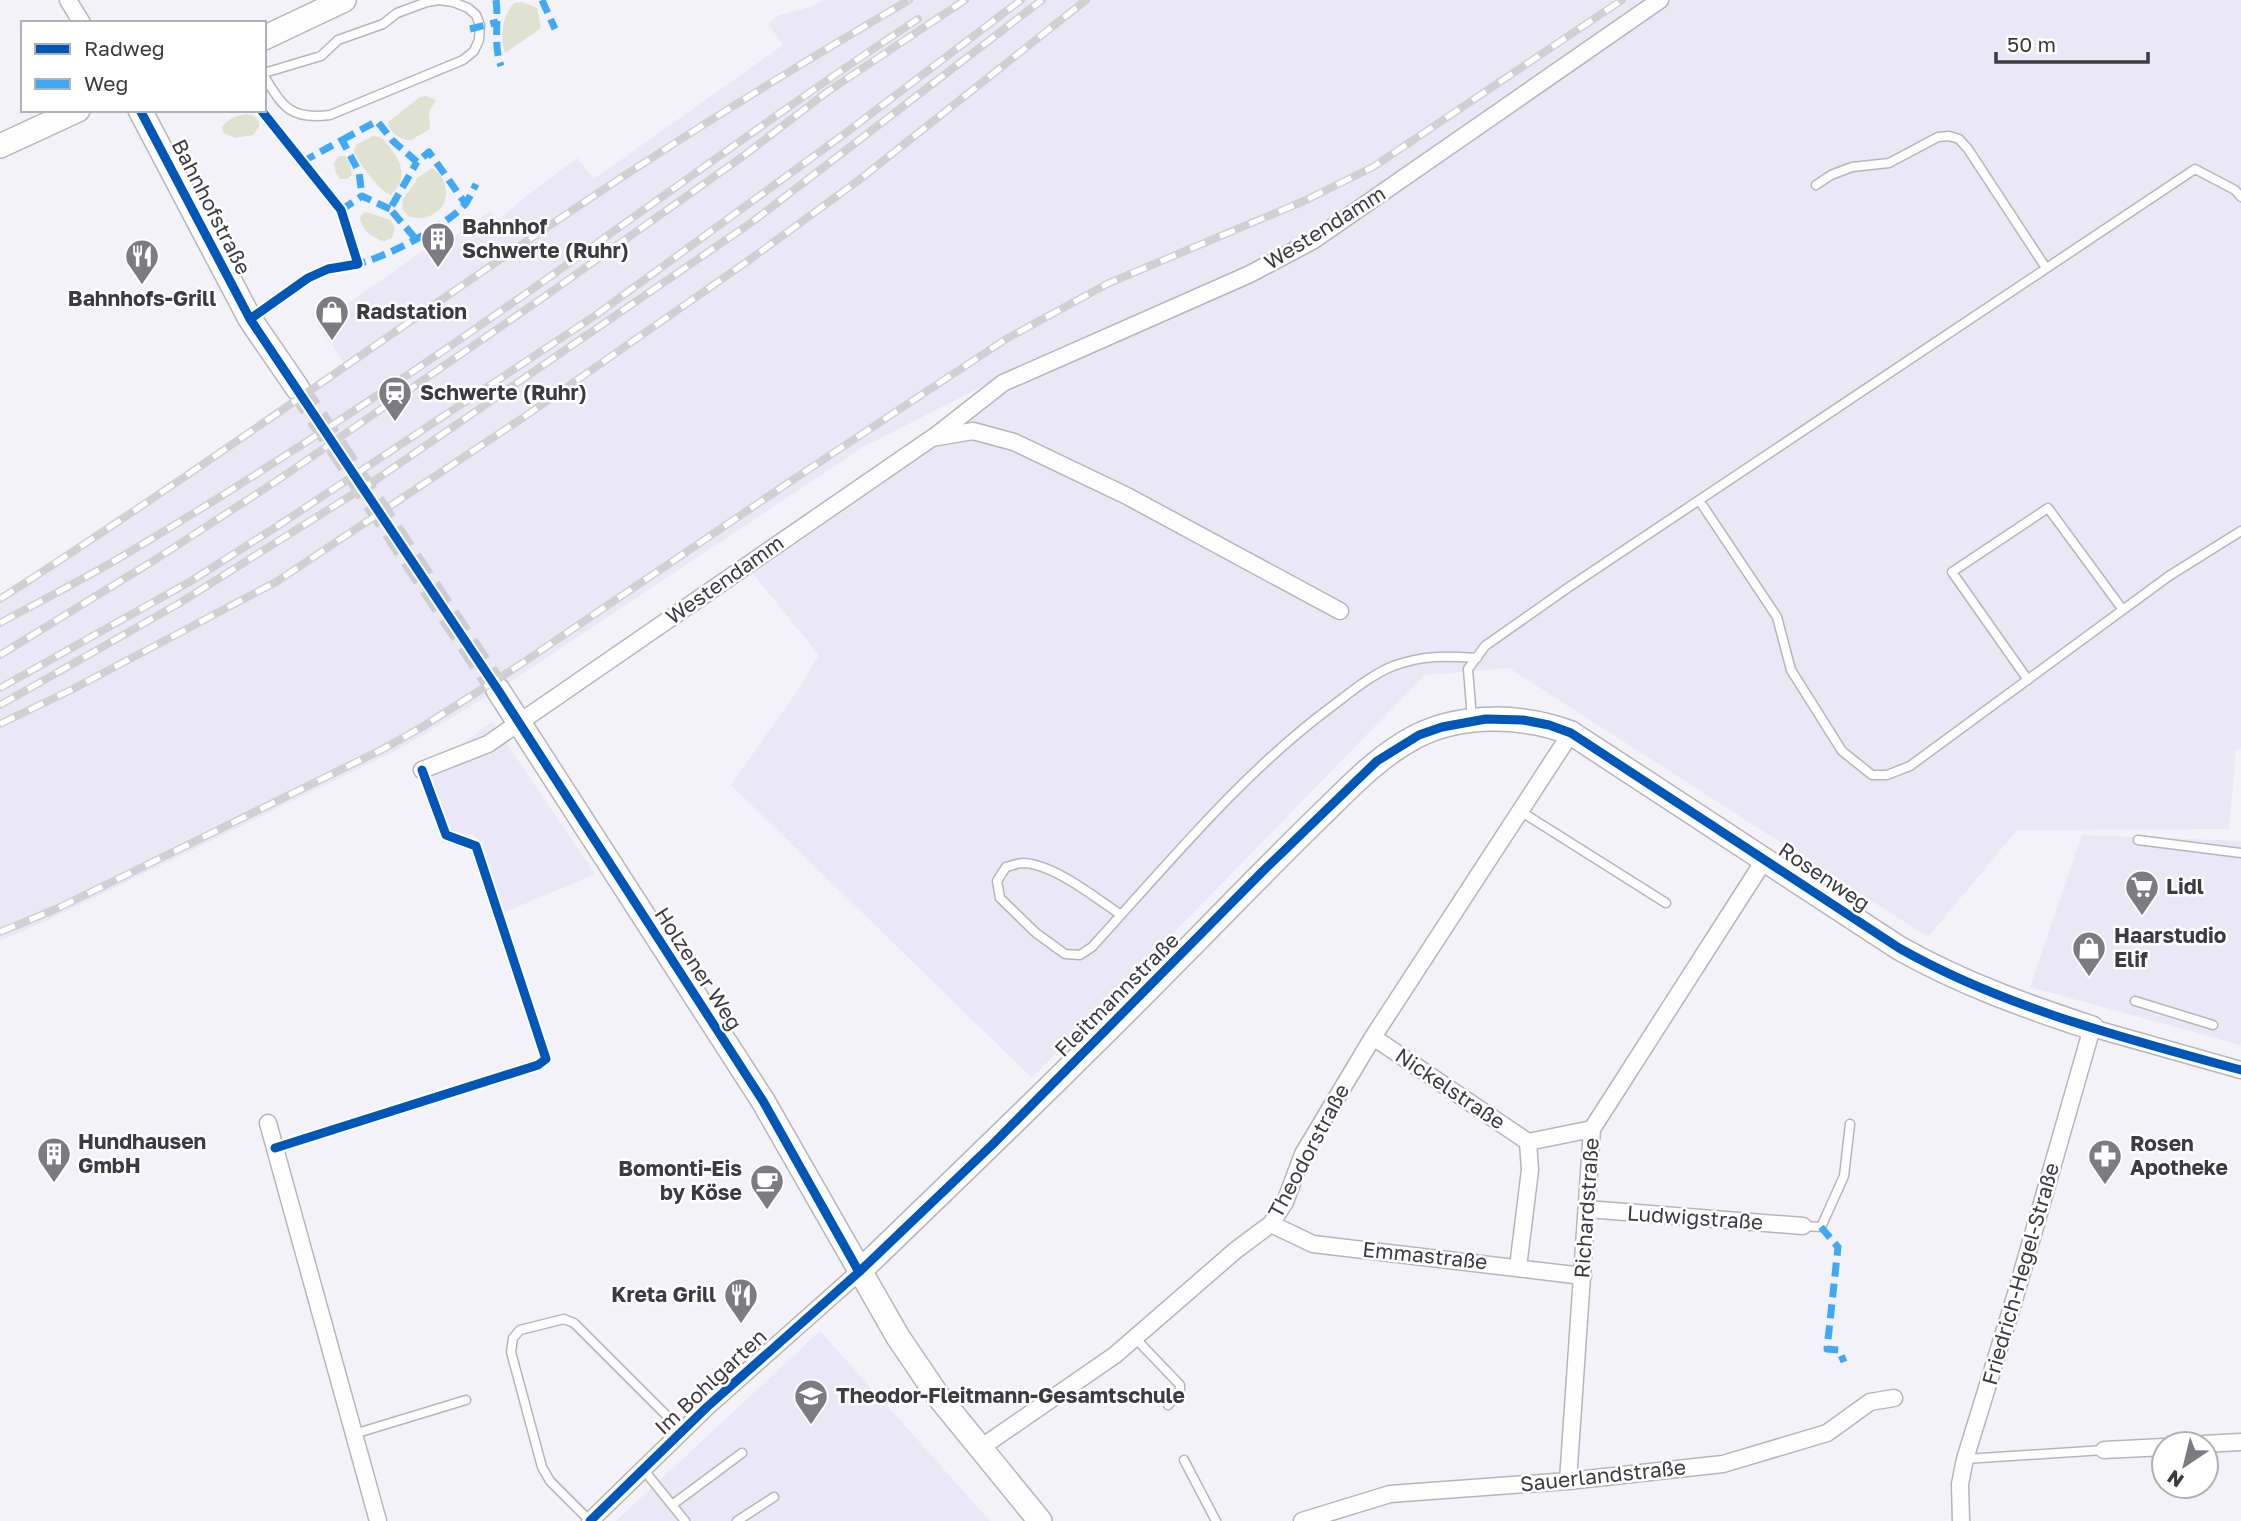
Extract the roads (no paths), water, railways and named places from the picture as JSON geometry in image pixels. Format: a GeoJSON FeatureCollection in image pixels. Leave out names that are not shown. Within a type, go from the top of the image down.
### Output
{"type":"FeatureCollection","features":[{"type":"Feature","properties":{"kind":"street"},"geometry":{"type":"LineString","coordinates":[[68,0],[81,21]]}},
{"type":"Feature","properties":{"kind":"street"},"geometry":{"type":"LineString","coordinates":[[266,37],[344,0]]}},
{"type":"Feature","properties":{"kind":"street","name":"Westendamm"},"geometry":{"type":"LineString","coordinates":[[422,770],[488,744],[932,438],[1003,383],[1250,274],[1314,240],[1660,0]]}},
{"type":"Feature","properties":{"kind":"street"},"geometry":{"type":"LineString","coordinates":[[0,146],[74,112]]}},
{"type":"Feature","properties":{"kind":"street","name":"Bahnhofstraße"},"geometry":{"type":"LineString","coordinates":[[141,112],[250,319]]}},
{"type":"Feature","properties":{"kind":"street"},"geometry":{"type":"LineString","coordinates":[[250,319],[298,389]]}},
{"type":"Feature","properties":{"kind":"street","name":"Westendamm"},"geometry":{"type":"LineString","coordinates":[[932,438],[973,431],[1014,442],[1127,496],[1340,611]]}},
{"type":"Feature","properties":{"kind":"street","name":"Holzener Weg"},"geometry":{"type":"LineString","coordinates":[[498,690],[763,1101],[859,1272],[938,1396],[1040,1521]]}},
{"type":"Feature","properties":{"kind":"street","name":"Rosenweg"},"geometry":{"type":"LineString","coordinates":[[1401,745],[1442,727],[1486,719],[1549,724],[1571,733],[1899,948],[1941,972],[2018,1004],[2241,1070]]}},
{"type":"Feature","properties":{"kind":"street","name":"Theodorstraße"},"geometry":{"type":"LineString","coordinates":[[979,1449],[1115,1355],[1236,1250],[1271,1224],[1285,1202],[1303,1154],[1373,1037],[1571,733]]}},
{"type":"Feature","properties":{"kind":"street","name":"Fleitmannstraße"},"geometry":{"type":"LineString","coordinates":[[859,1272],[993,1144],[1262,872],[1377,761],[1401,745]]}},
{"type":"Feature","properties":{"kind":"street","name":"Richardstraße"},"geometry":{"type":"LineString","coordinates":[[1568,1481],[1592,1129],[1765,859]]}},
{"type":"Feature","properties":{"kind":"street","name":"Friedrich-Hegel-Straße"},"geometry":{"type":"LineString","coordinates":[[1961,1521],[1961,1483],[1965,1459],[2015,1297],[2092,1028]]}},
{"type":"Feature","properties":{"kind":"street","name":"Nickelstraße"},"geometry":{"type":"LineString","coordinates":[[1373,1037],[1528,1142]]}},
{"type":"Feature","properties":{"kind":"street"},"geometry":{"type":"LineString","coordinates":[[268,1123],[378,1521]]}},
{"type":"Feature","properties":{"kind":"street"},"geometry":{"type":"LineString","coordinates":[[1518,1267],[1530,1170],[1528,1142],[1592,1129]]}},
{"type":"Feature","properties":{"kind":"street","name":"Ludwigstraße"},"geometry":{"type":"LineString","coordinates":[[1587,1209],[1803,1226]]}},
{"type":"Feature","properties":{"kind":"street","name":"Emmastraße"},"geometry":{"type":"LineString","coordinates":[[1271,1224],[1313,1244],[1583,1276]]}},
{"type":"Feature","properties":{"kind":"street","name":"Im Bohlgarten"},"geometry":{"type":"LineString","coordinates":[[590,1521],[682,1431],[859,1272]]}},
{"type":"Feature","properties":{"kind":"street","name":"Sauerlandstraße"},"geometry":{"type":"LineString","coordinates":[[1302,1521],[1390,1494],[1568,1481],[1723,1464],[1827,1433],[1870,1402],[1894,1398]]}},
{"type":"Feature","properties":{"kind":"street"},"geometry":{"type":"LineString","coordinates":[[2220,1443],[2241,1441]]}},
{"type":"Feature","properties":{"kind":"street"},"geometry":{"type":"LineString","coordinates":[[2104,1450],[2150,1448]]}},
{"type":"Feature","properties":{"kind":"lane"},"geometry":{"type":"LineString","coordinates":[[266,73],[321,56],[338,40],[383,24],[397,13],[426,2],[453,2],[468,8],[476,15],[480,26],[479,40],[474,51],[463,60],[330,114],[307,116],[287,110],[266,77]]}},
{"type":"Feature","properties":{"kind":"lane"},"geometry":{"type":"LineString","coordinates":[[1816,185],[1852,167],[1889,163],[1938,137],[1959,139],[2046,268]]}},
{"type":"Feature","properties":{"kind":"lane"},"geometry":{"type":"LineString","coordinates":[[1473,722],[1468,669],[1485,646],[2195,169],[2235,190],[2241,197]]}},
{"type":"Feature","properties":{"kind":"lane"},"geometry":{"type":"LineString","coordinates":[[250,319],[308,278],[328,269]]}},
{"type":"Feature","properties":{"kind":"lane"},"geometry":{"type":"LineString","coordinates":[[1699,500],[1777,617],[1791,670],[1842,751],[1872,775],[1887,775],[1910,765],[2169,576],[2241,531]]}},
{"type":"Feature","properties":{"kind":"lane"},"geometry":{"type":"LineString","coordinates":[[2028,680],[1952,572],[2048,508],[2123,610]]}},
{"type":"Feature","properties":{"kind":"lane"},"geometry":{"type":"LineString","coordinates":[[1121,915],[1088,892],[1048,870],[1023,863],[1006,867],[997,881],[1000,898],[1036,933],[1065,954],[1080,955],[1092,947],[1251,774],[1297,732],[1364,682],[1392,667],[1429,656],[1477,658]]}},
{"type":"Feature","properties":{"kind":"lane"},"geometry":{"type":"LineString","coordinates":[[1520,811],[1666,903]]}},
{"type":"Feature","properties":{"kind":"lane"},"geometry":{"type":"LineString","coordinates":[[2138,840],[2241,853]]}},
{"type":"Feature","properties":{"kind":"lane"},"geometry":{"type":"LineString","coordinates":[[2135,1001],[2213,1025]]}},
{"type":"Feature","properties":{"kind":"lane"},"geometry":{"type":"LineString","coordinates":[[1803,1226],[1821,1227],[1844,1175],[1850,1125]]}},
{"type":"Feature","properties":{"kind":"lane"},"geometry":{"type":"LineString","coordinates":[[590,1521],[550,1480],[542,1467],[511,1352],[513,1338],[520,1330],[564,1319],[574,1322],[682,1431]]}},
{"type":"Feature","properties":{"kind":"lane"},"geometry":{"type":"LineString","coordinates":[[1135,1338],[1180,1385],[1180,1392],[1168,1405]]}},
{"type":"Feature","properties":{"kind":"lane"},"geometry":{"type":"LineString","coordinates":[[354,1434],[466,1400]]}},
{"type":"Feature","properties":{"kind":"lane"},"geometry":{"type":"LineString","coordinates":[[1965,1459],[2104,1450]]}},
{"type":"Feature","properties":{"kind":"lane"},"geometry":{"type":"LineString","coordinates":[[672,1505],[742,1452]]}},
{"type":"Feature","properties":{"kind":"lane"},"geometry":{"type":"LineString","coordinates":[[1184,1460],[1216,1521]]}},
{"type":"Feature","properties":{"kind":"lane"},"geometry":{"type":"LineString","coordinates":[[643,1469],[685,1521]]}},
{"type":"Feature","properties":{"kind":"lane"},"geometry":{"type":"LineString","coordinates":[[737,1521],[774,1497]]}},
{"type":"Feature","properties":{"kind":"tunnel"},"geometry":{"type":"LineString","coordinates":[[298,389],[498,690]]}},
{"type":"Feature","properties":{"kind":"railway"},"geometry":{"type":"LineString","coordinates":[[0,599],[208,461],[596,195],[729,109],[909,0]]}},
{"type":"Feature","properties":{"kind":"railway"},"geometry":{"type":"LineString","coordinates":[[0,655],[275,482],[742,157],[827,92],[965,0]]}},
{"type":"Feature","properties":{"kind":"railway"},"geometry":{"type":"LineString","coordinates":[[0,688],[191,581],[596,315],[847,132],[1021,0]]}},
{"type":"Feature","properties":{"kind":"railway"},"geometry":{"type":"LineString","coordinates":[[0,705],[178,604],[374,481],[752,222],[1042,0]]}},
{"type":"Feature","properties":{"kind":"railway"},"geometry":{"type":"LineString","coordinates":[[0,724],[71,690],[276,582],[524,417],[859,180],[1086,0]]}},
{"type":"Feature","properties":{"kind":"railway"},"geometry":{"type":"LineString","coordinates":[[0,932],[56,909],[383,749],[422,727],[515,668],[1006,339],[1109,283],[1304,201],[1373,167],[1622,0]]}},
{"type":"Feature","properties":{"kind":"railway"},"geometry":{"type":"LineString","coordinates":[[0,623],[116,560],[344,418],[918,19]]}},
{"type":"Feature","properties":{"kind":"place","name":"Bahnhof Schwerte (Ruhr)"},"geometry":{"type":"Point","coordinates":[438,269]}},
{"type":"Feature","properties":{"kind":"place","name":"Bahnhofs-Grill"},"geometry":{"type":"Point","coordinates":[142,286]}},
{"type":"Feature","properties":{"kind":"place","name":"Radstation"},"geometry":{"type":"Point","coordinates":[332,342]}},
{"type":"Feature","properties":{"kind":"place","name":"Schwerte (Ruhr)"},"geometry":{"type":"Point","coordinates":[395,423]}},
{"type":"Feature","properties":{"kind":"place","name":"Lidl"},"geometry":{"type":"Point","coordinates":[2142,917]}},
{"type":"Feature","properties":{"kind":"place","name":"Haarstudio Elif"},"geometry":{"type":"Point","coordinates":[2089,978]}},
{"type":"Feature","properties":{"kind":"place","name":"Hundhausen GmbH"},"geometry":{"type":"Point","coordinates":[54,1184]}},
{"type":"Feature","properties":{"kind":"place","name":"Rosen Apotheke"},"geometry":{"type":"Point","coordinates":[2105,1186]}},
{"type":"Feature","properties":{"kind":"place","name":"Bomonti-Eis by Köse"},"geometry":{"type":"Point","coordinates":[767,1211]}},
{"type":"Feature","properties":{"kind":"place","name":"Kreta Grill"},"geometry":{"type":"Point","coordinates":[741,1325]}},
{"type":"Feature","properties":{"kind":"place","name":"Theodor-Fleitmann-Gesamtschule"},"geometry":{"type":"Point","coordinates":[811,1426]}}]}
